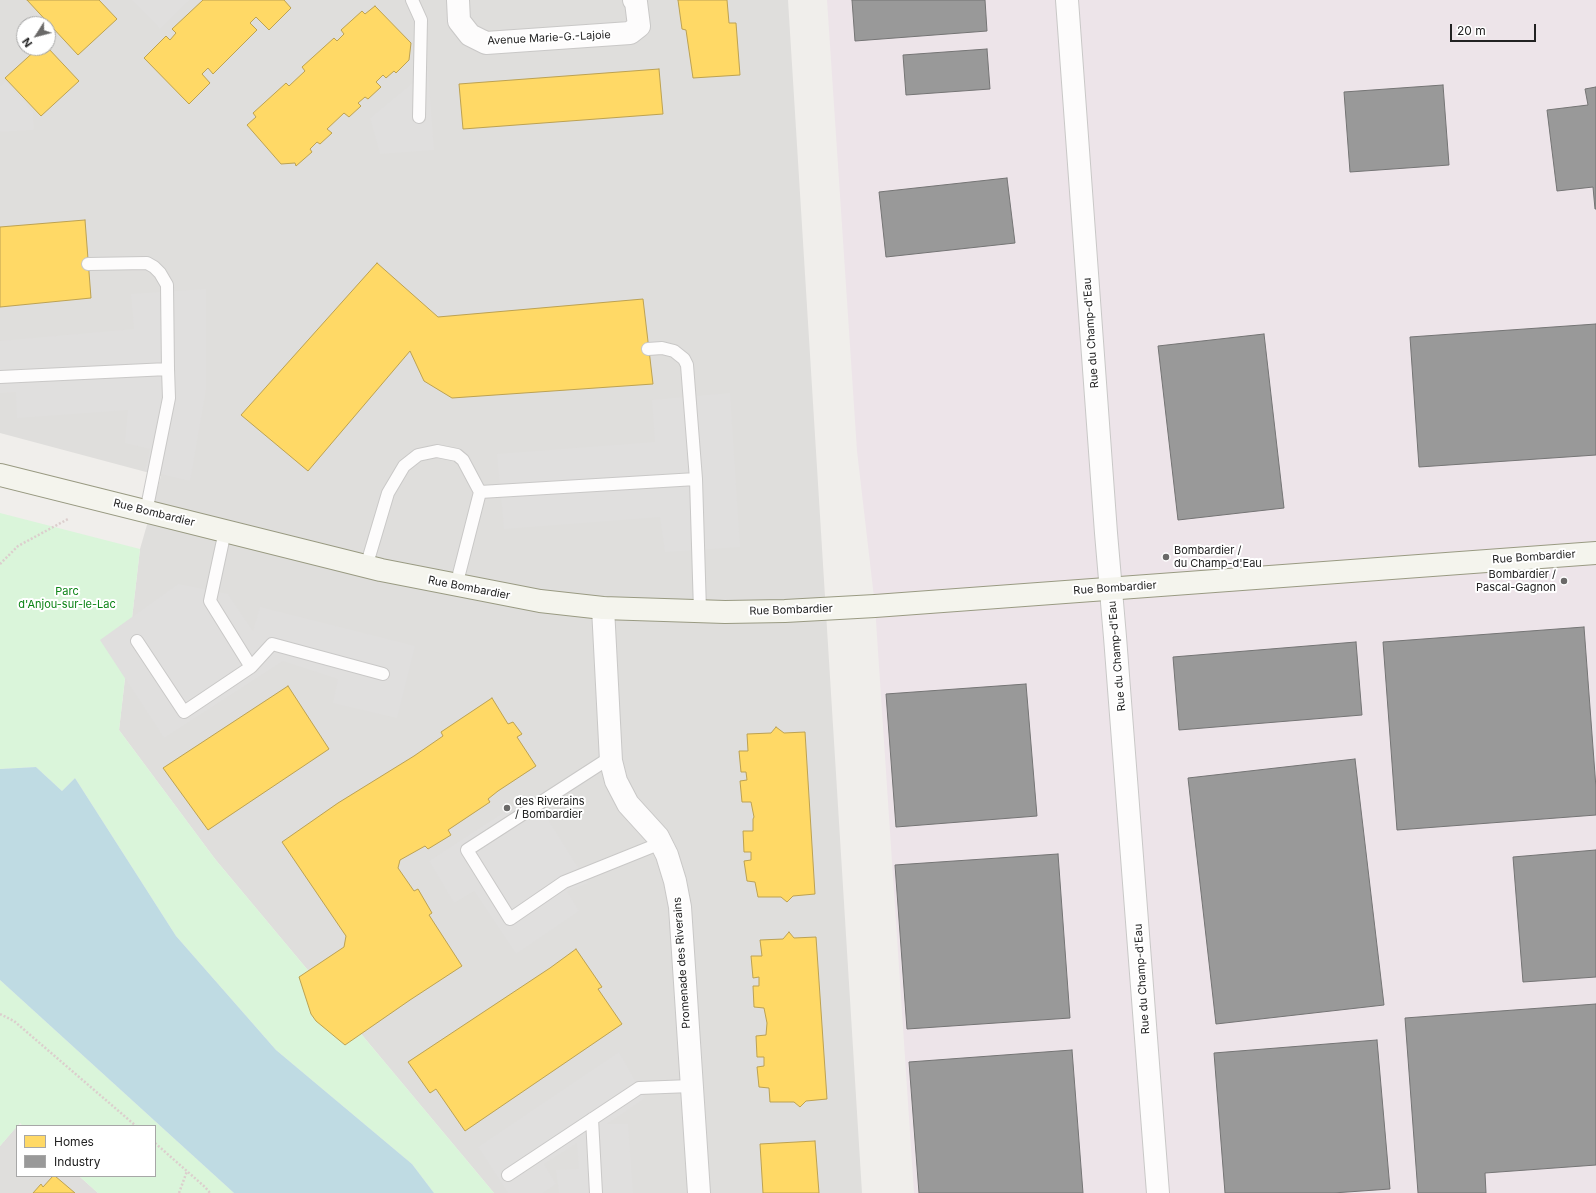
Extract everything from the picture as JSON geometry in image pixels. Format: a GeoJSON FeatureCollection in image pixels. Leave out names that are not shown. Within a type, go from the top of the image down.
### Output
{"type":"FeatureCollection","features":[{"type":"Feature","properties":{"kind":"street","name":"Avenue Marie-G.-Lajoie"},"geometry":{"type":"LineString","coordinates":[[458,0],[459,21],[470,35],[486,43],[630,33],[639,26],[636,2],[634,0]]}},
{"type":"Feature","properties":{"kind":"street","name":"Rue du Champ-d'Eau"},"geometry":{"type":"LineString","coordinates":[[1067,0],[1106,533],[1158,1193]]}},
{"type":"Feature","properties":{"kind":"street","name":"Rue Bombardier"},"geometry":{"type":"LineString","coordinates":[[0,475],[366,566],[456,586],[540,601],[603,608],[700,611],[792,610],[1111,589],[1596,553]]}},
{"type":"Feature","properties":{"kind":"street","name":"Promenade des Riverains"},"geometry":{"type":"LineString","coordinates":[[603,608],[611,757],[616,781],[628,804],[658,837],[669,862],[680,907],[699,1193]]}},
{"type":"Feature","properties":{"kind":"lane"},"geometry":{"type":"LineString","coordinates":[[412,0],[421,20],[419,117]]}},
{"type":"Feature","properties":{"kind":"lane"},"geometry":{"type":"LineString","coordinates":[[88,264],[147,263],[160,273],[167,285],[169,398],[146,512]]}},
{"type":"Feature","properties":{"kind":"lane"},"geometry":{"type":"LineString","coordinates":[[648,349],[662,348],[674,351],[684,359],[687,365],[696,479],[700,611]]}},
{"type":"Feature","properties":{"kind":"lane"},"geometry":{"type":"LineString","coordinates":[[0,377],[168,369]]}},
{"type":"Feature","properties":{"kind":"lane"},"geometry":{"type":"LineString","coordinates":[[366,566],[388,492],[404,466],[418,454],[437,451],[457,455],[463,460],[480,492],[456,586]]}},
{"type":"Feature","properties":{"kind":"lane"},"geometry":{"type":"LineString","coordinates":[[480,492],[696,479]]}},
{"type":"Feature","properties":{"kind":"lane"},"geometry":{"type":"LineString","coordinates":[[225,531],[210,601],[251,667]]}},
{"type":"Feature","properties":{"kind":"lane"},"geometry":{"type":"LineString","coordinates":[[137,641],[184,712],[251,667],[272,644],[383,674]]}},
{"type":"Feature","properties":{"kind":"lane"},"geometry":{"type":"LineString","coordinates":[[611,757],[467,850],[510,919],[564,882],[661,843]]}},
{"type":"Feature","properties":{"kind":"lane"},"geometry":{"type":"LineString","coordinates":[[508,1175],[639,1088],[692,1086]]}},
{"type":"Feature","properties":{"kind":"lane"},"geometry":{"type":"LineString","coordinates":[[592,1119],[596,1193]]}},
{"type":"Feature","properties":{"kind":"path"},"geometry":{"type":"LineString","coordinates":[[0,564],[18,546],[102,500]]}},
{"type":"Feature","properties":{"kind":"path"},"geometry":{"type":"LineString","coordinates":[[0,1014],[14,1021],[135,1125]]}},
{"type":"Feature","properties":{"kind":"path"},"geometry":{"type":"LineString","coordinates":[[156,1144],[210,1193]]}},
{"type":"Feature","properties":{"kind":"path"},"geometry":{"type":"LineString","coordinates":[[179,1193],[187,1171]]}},
{"type":"Feature","properties":{"kind":"shaded area"},"geometry":{"type":"Polygon","coordinates":[[[0,0],[788,0],[862,1193],[494,1193],[215,859],[119,730],[140,549],[161,476],[0,433],[0,0]]]}},
{"type":"Feature","properties":{"kind":"shaded area"},"geometry":{"type":"Polygon","coordinates":[[[132,0],[190,0],[160,29],[132,0]]]}},
{"type":"Feature","properties":{"kind":"shaded area"},"geometry":{"type":"Polygon","coordinates":[[[827,0],[1596,0],[1596,1193],[914,1193],[875,606],[857,451],[827,0]]]}},
{"type":"Feature","properties":{"kind":"shaded area"},"geometry":{"type":"Polygon","coordinates":[[[428,70],[434,150],[380,154],[370,118],[428,70]]]}},
{"type":"Feature","properties":{"kind":"shaded area"},"geometry":{"type":"Polygon","coordinates":[[[6,81],[33,112],[34,130],[0,132],[0,86],[6,81]]]}},
{"type":"Feature","properties":{"kind":"shaded area"},"geometry":{"type":"Polygon","coordinates":[[[206,289],[206,390],[190,481],[145,470],[150,449],[125,443],[128,410],[17,418],[16,392],[0,393],[0,341],[134,329],[131,294],[206,289]]]}},
{"type":"Feature","properties":{"kind":"shaded area"},"geometry":{"type":"Polygon","coordinates":[[[730,393],[740,547],[665,552],[660,517],[504,529],[497,454],[655,442],[652,400],[730,393]]]}},
{"type":"Feature","properties":{"kind":"shaded area"},"geometry":{"type":"Polygon","coordinates":[[[178,584],[228,594],[253,631],[260,607],[415,646],[397,718],[333,703],[338,679],[283,661],[164,738],[100,640],[178,584]]]}},
{"type":"Feature","properties":{"kind":"shaded area"},"geometry":{"type":"Polygon","coordinates":[[[532,794],[588,883],[567,891],[579,911],[516,954],[474,891],[454,903],[429,861],[532,794]]]}},
{"type":"Feature","properties":{"kind":"shaded area"},"geometry":{"type":"Polygon","coordinates":[[[619,1052],[645,1098],[607,1124],[628,1124],[633,1193],[559,1193],[556,1170],[579,1169],[577,1143],[544,1164],[556,1184],[543,1193],[508,1193],[478,1147],[619,1052]]]}},
{"type":"Feature","properties":{"kind":"shaded area"},"geometry":{"type":"Polygon","coordinates":[[[16,1127],[16,1177],[80,1177],[98,1193],[0,1193],[0,1146],[16,1127]]]}},
{"type":"Feature","properties":{"kind":"green space","name":"Parc d'Anjou-sur-le-Lac"},"geometry":{"type":"Polygon","coordinates":[[[0,513],[140,549],[119,730],[215,859],[494,1193],[434,1193],[412,1164],[276,1050],[176,936],[75,778],[62,791],[36,767],[0,769],[0,513]]]}},
{"type":"Feature","properties":{"kind":"green space"},"geometry":{"type":"Polygon","coordinates":[[[0,980],[234,1193],[98,1193],[80,1177],[156,1177],[156,1125],[22,1125],[20,1123],[16,1125],[16,1128],[0,1146],[0,980]]]}},
{"type":"Feature","properties":{"kind":"water"},"geometry":{"type":"Polygon","coordinates":[[[36,767],[62,791],[75,778],[176,936],[276,1050],[412,1164],[434,1193],[234,1193],[0,980],[0,769],[36,767]]]}},
{"type":"Feature","properties":{"kind":"building: Homes"},"geometry":{"type":"Polygon","coordinates":[[[27,0],[99,0],[117,19],[78,55],[56,31],[56,16],[42,16],[27,0]]]}},
{"type":"Feature","properties":{"kind":"building: Homes"},"geometry":{"type":"Polygon","coordinates":[[[203,0],[284,0],[291,8],[269,30],[256,17],[250,23],[257,30],[213,74],[208,68],[202,74],[210,83],[189,104],[144,58],[166,36],[170,40],[176,33],[172,29],[203,0]]]}},
{"type":"Feature","properties":{"kind":"building: Homes"},"geometry":{"type":"Polygon","coordinates":[[[678,0],[727,0],[729,23],[736,23],[740,75],[693,78],[686,30],[682,29],[678,0]]]}},
{"type":"Feature","properties":{"kind":"building: Homes"},"geometry":{"type":"Polygon","coordinates":[[[375,6],[411,43],[409,60],[396,73],[394,71],[386,78],[383,75],[376,82],[381,87],[368,99],[365,97],[358,103],[361,106],[349,117],[344,113],[327,129],[332,133],[320,144],[317,142],[310,149],[312,152],[296,166],[295,163],[281,164],[247,125],[256,117],[253,113],[286,83],[289,86],[305,71],[302,67],[334,38],[337,41],[344,34],[341,30],[362,11],[365,14],[375,6]]]}},
{"type":"Feature","properties":{"kind":"building: Homes"},"geometry":{"type":"Polygon","coordinates":[[[29,56],[56,56],[79,81],[41,116],[5,78],[29,56]]]}},
{"type":"Feature","properties":{"kind":"building: Homes"},"geometry":{"type":"Polygon","coordinates":[[[659,69],[663,114],[463,129],[459,84],[659,69]]]}},
{"type":"Feature","properties":{"kind":"building: Homes"},"geometry":{"type":"Polygon","coordinates":[[[85,220],[91,298],[0,307],[0,227],[85,220]]]}},
{"type":"Feature","properties":{"kind":"building: Homes"},"geometry":{"type":"Polygon","coordinates":[[[377,263],[438,317],[643,299],[653,384],[452,398],[424,381],[410,351],[308,471],[241,415],[377,263]]]}},
{"type":"Feature","properties":{"kind":"building: Homes"},"geometry":{"type":"Polygon","coordinates":[[[288,686],[329,749],[208,830],[163,768],[288,686]]]}},
{"type":"Feature","properties":{"kind":"building: Homes"},"geometry":{"type":"Polygon","coordinates":[[[492,698],[508,724],[513,722],[522,734],[517,737],[536,766],[498,791],[488,799],[490,802],[448,830],[451,835],[428,849],[425,846],[400,860],[398,868],[414,891],[418,889],[432,913],[429,915],[462,966],[345,1045],[316,1021],[311,1014],[299,977],[344,947],[346,936],[282,842],[338,803],[414,756],[443,736],[441,732],[492,698]]]}},
{"type":"Feature","properties":{"kind":"building: Homes"},"geometry":{"type":"Polygon","coordinates":[[[776,727],[784,733],[805,732],[815,894],[793,896],[787,902],[781,897],[758,897],[755,882],[747,881],[744,861],[751,860],[751,852],[744,852],[743,831],[753,831],[754,817],[751,802],[742,802],[740,781],[747,780],[746,772],[741,772],[739,751],[748,751],[747,734],[771,733],[776,727]]]}},
{"type":"Feature","properties":{"kind":"building: Homes"},"geometry":{"type":"Polygon","coordinates":[[[789,932],[794,938],[816,937],[827,1099],[806,1101],[800,1107],[794,1102],[770,1102],[769,1088],[759,1087],[757,1067],[764,1066],[764,1057],[757,1057],[756,1036],[766,1035],[767,1023],[764,1008],[754,1007],[753,986],[759,986],[759,977],[753,978],[751,956],[762,956],[760,940],[783,939],[789,932]]]}},
{"type":"Feature","properties":{"kind":"building: Homes"},"geometry":{"type":"Polygon","coordinates":[[[576,949],[602,987],[598,989],[622,1024],[465,1131],[436,1089],[430,1093],[408,1062],[550,968],[576,949]]]}},
{"type":"Feature","properties":{"kind":"building: Homes"},"geometry":{"type":"Polygon","coordinates":[[[815,1141],[819,1193],[763,1193],[760,1144],[815,1141]]]}},
{"type":"Feature","properties":{"kind":"building: Homes"},"geometry":{"type":"Polygon","coordinates":[[[52,1177],[56,1177],[75,1193],[33,1193],[41,1184],[43,1187],[52,1177]]]}},
{"type":"Feature","properties":{"kind":"building: Industry"},"geometry":{"type":"Polygon","coordinates":[[[852,0],[985,0],[987,31],[855,41],[852,0]]]}},
{"type":"Feature","properties":{"kind":"building: Industry"},"geometry":{"type":"Polygon","coordinates":[[[987,49],[990,89],[906,95],[903,55],[987,49]]]}},
{"type":"Feature","properties":{"kind":"building: Industry"},"geometry":{"type":"Polygon","coordinates":[[[1443,85],[1449,165],[1350,172],[1344,92],[1443,85]]]}},
{"type":"Feature","properties":{"kind":"building: Industry"},"geometry":{"type":"Polygon","coordinates":[[[1596,87],[1595,209],[1593,187],[1557,191],[1547,110],[1588,105],[1585,89],[1596,87]]]}},
{"type":"Feature","properties":{"kind":"building: Industry"},"geometry":{"type":"Polygon","coordinates":[[[1007,178],[1015,243],[886,257],[879,192],[1007,178]]]}},
{"type":"Feature","properties":{"kind":"building: Industry"},"geometry":{"type":"Polygon","coordinates":[[[1596,324],[1596,455],[1419,467],[1410,337],[1596,324]]]}},
{"type":"Feature","properties":{"kind":"building: Industry"},"geometry":{"type":"Polygon","coordinates":[[[1264,334],[1284,508],[1178,520],[1158,346],[1264,334]]]}},
{"type":"Feature","properties":{"kind":"building: Industry"},"geometry":{"type":"Polygon","coordinates":[[[1584,627],[1596,788],[1596,815],[1397,830],[1383,642],[1584,627]]]}},
{"type":"Feature","properties":{"kind":"building: Industry"},"geometry":{"type":"Polygon","coordinates":[[[1356,642],[1362,715],[1179,730],[1173,657],[1356,642]]]}},
{"type":"Feature","properties":{"kind":"building: Industry"},"geometry":{"type":"Polygon","coordinates":[[[1026,684],[1037,816],[896,827],[886,694],[1026,684]]]}},
{"type":"Feature","properties":{"kind":"building: Industry"},"geometry":{"type":"Polygon","coordinates":[[[1355,759],[1384,1005],[1216,1024],[1188,778],[1355,759]]]}},
{"type":"Feature","properties":{"kind":"building: Industry"},"geometry":{"type":"Polygon","coordinates":[[[1596,850],[1596,977],[1523,982],[1513,857],[1596,850]]]}},
{"type":"Feature","properties":{"kind":"building: Industry"},"geometry":{"type":"Polygon","coordinates":[[[1058,854],[1070,1018],[907,1029],[895,865],[1058,854]]]}},
{"type":"Feature","properties":{"kind":"building: Industry"},"geometry":{"type":"Polygon","coordinates":[[[1596,1004],[1596,1165],[1485,1173],[1486,1193],[1418,1193],[1405,1018],[1596,1004]]]}},
{"type":"Feature","properties":{"kind":"building: Industry"},"geometry":{"type":"Polygon","coordinates":[[[1377,1040],[1390,1189],[1333,1193],[1225,1193],[1214,1053],[1377,1040]]]}},
{"type":"Feature","properties":{"kind":"building: Industry"},"geometry":{"type":"Polygon","coordinates":[[[1072,1050],[1083,1193],[919,1193],[909,1062],[1072,1050]]]}},
{"type":"Feature","properties":{"kind":"place","name":"Bombardier / du Champ-d'Eau"},"geometry":{"type":"Point","coordinates":[1166,557]}},
{"type":"Feature","properties":{"kind":"place","name":"Bombardier / Pascal-Gagnon"},"geometry":{"type":"Point","coordinates":[1564,581]}},
{"type":"Feature","properties":{"kind":"place","name":"des Riverains / Bombardier"},"geometry":{"type":"Point","coordinates":[507,808]}}]}
